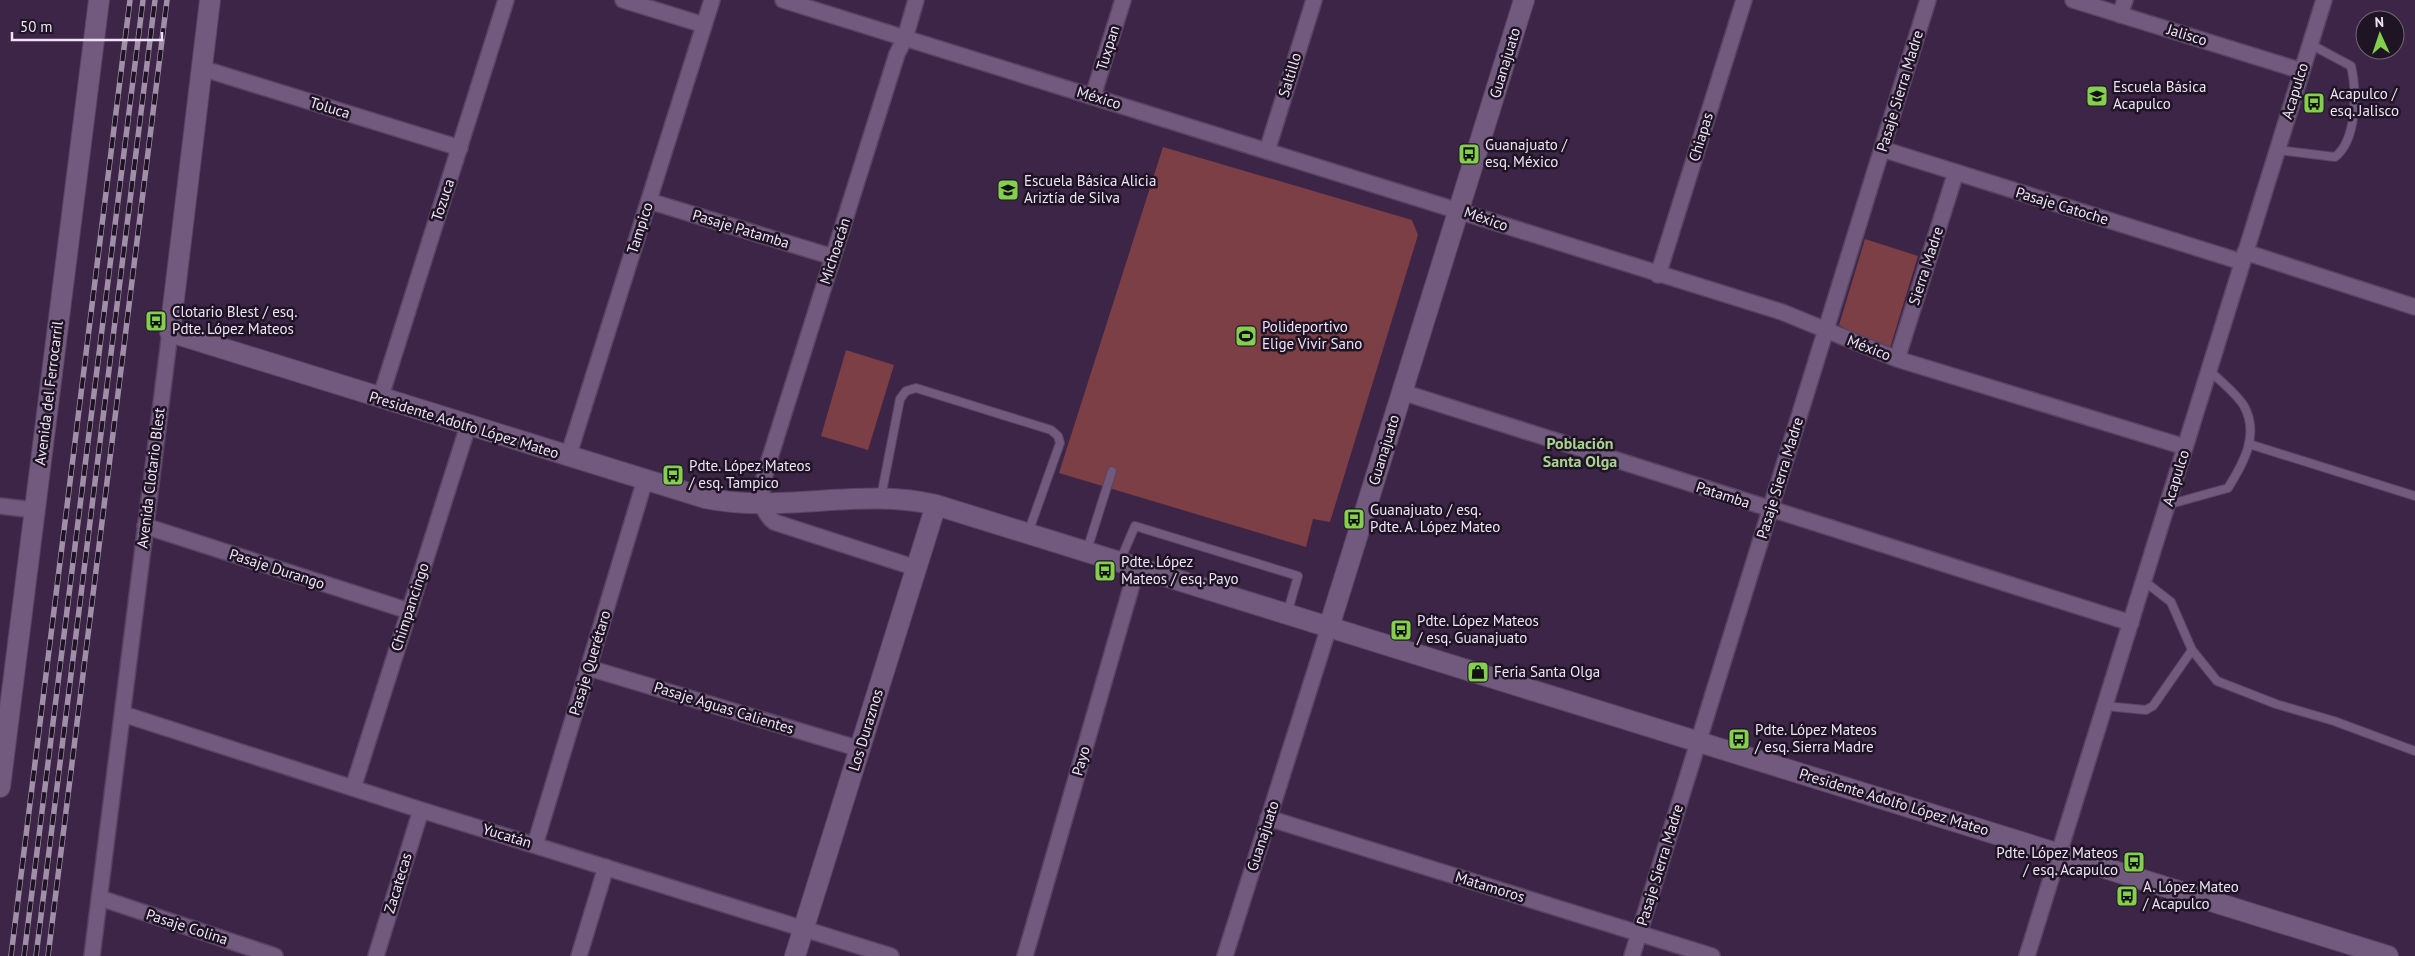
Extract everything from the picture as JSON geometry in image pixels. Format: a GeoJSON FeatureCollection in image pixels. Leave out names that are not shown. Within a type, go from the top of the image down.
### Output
{"type":"FeatureCollection","features":[{"type":"Feature","properties":{"kind":"street","name":"Avenida del Ferrocarril"},"geometry":{"type":"LineString","coordinates":[[0,787],[99,0]]}},
{"type":"Feature","properties":{"kind":"street","name":"Avenida Clotario Blest"},"geometry":{"type":"LineString","coordinates":[[92,956],[210,0]]}},
{"type":"Feature","properties":{"kind":"street","name":"Tozuca"},"geometry":{"type":"LineString","coordinates":[[380,399],[506,0]]}},
{"type":"Feature","properties":{"kind":"street"},"geometry":{"type":"LineString","coordinates":[[623,0],[704,25]]}},
{"type":"Feature","properties":{"kind":"street","name":"Tampico"},"geometry":{"type":"LineString","coordinates":[[568,457],[712,0]]}},
{"type":"Feature","properties":{"kind":"street","name":"México"},"geometry":{"type":"LineString","coordinates":[[783,0],[1459,210],[1658,275],[1782,312],[1897,359],[2185,447]]}},
{"type":"Feature","properties":{"kind":"street","name":"Michoacán"},"geometry":{"type":"LineString","coordinates":[[762,504],[767,468],[897,54],[905,38],[916,0]]}},
{"type":"Feature","properties":{"kind":"street","name":"Tuxpan"},"geometry":{"type":"LineString","coordinates":[[1093,96],[1122,0]]}},
{"type":"Feature","properties":{"kind":"street","name":"Saltillo"},"geometry":{"type":"LineString","coordinates":[[1267,151],[1314,0]]}},
{"type":"Feature","properties":{"kind":"street","name":"Guanajuato"},"geometry":{"type":"LineString","coordinates":[[1224,956],[1329,627],[1524,0]]}},
{"type":"Feature","properties":{"kind":"street","name":"Chiapas"},"geometry":{"type":"LineString","coordinates":[[1658,275],[1744,0]]}},
{"type":"Feature","properties":{"kind":"street","name":"Pasaje Sierra Madre"},"geometry":{"type":"LineString","coordinates":[[1632,956],[1928,0]]}},
{"type":"Feature","properties":{"kind":"street","name":"Jalisco"},"geometry":{"type":"LineString","coordinates":[[2073,0],[2123,7],[2302,71]]}},
{"type":"Feature","properties":{"kind":"street","name":"Acapulco"},"geometry":{"type":"LineString","coordinates":[[2027,956],[2324,0]]}},
{"type":"Feature","properties":{"kind":"street","name":"Toluca"},"geometry":{"type":"LineString","coordinates":[[201,68],[460,148]]}},
{"type":"Feature","properties":{"kind":"street","name":"Pasaje Catoche"},"geometry":{"type":"LineString","coordinates":[[1882,149],[2415,307]]}},
{"type":"Feature","properties":{"kind":"street","name":"Sierra Madre"},"geometry":{"type":"LineString","coordinates":[[1897,359],[1956,172]]}},
{"type":"Feature","properties":{"kind":"street","name":"Pasaje Patamba"},"geometry":{"type":"LineString","coordinates":[[649,201],[833,257]]}},
{"type":"Feature","properties":{"kind":"street","name":"Presidente Adolfo López Mateo"},"geometry":{"type":"LineString","coordinates":[[170,332],[568,457],[719,501],[762,504],[881,498],[936,504],[2388,956]]}},
{"type":"Feature","properties":{"kind":"street","name":"Patamba"},"geometry":{"type":"LineString","coordinates":[[1402,392],[2131,623]]}},
{"type":"Feature","properties":{"kind":"street","name":"Chimpancingo"},"geometry":{"type":"LineString","coordinates":[[353,788],[468,426]]}},
{"type":"Feature","properties":{"kind":"street","name":"Pasaje Querétaro"},"geometry":{"type":"LineString","coordinates":[[535,845],[644,480]]}},
{"type":"Feature","properties":{"kind":"street"},"geometry":{"type":"LineString","coordinates":[[762,504],[764,511],[774,522],[916,568]]}},
{"type":"Feature","properties":{"kind":"street","name":"Los Duraznos"},"geometry":{"type":"LineString","coordinates":[[795,956],[936,504]]}},
{"type":"Feature","properties":{"kind":"street"},"geometry":{"type":"LineString","coordinates":[[0,506],[34,510]]}},
{"type":"Feature","properties":{"kind":"street","name":"Pasaje Durango"},"geometry":{"type":"LineString","coordinates":[[145,526],[409,611]]}},
{"type":"Feature","properties":{"kind":"street","name":"Payo"},"geometry":{"type":"LineString","coordinates":[[1025,956],[1128,564]]}},
{"type":"Feature","properties":{"kind":"street","name":"Pasaje Aguas Calientes"},"geometry":{"type":"LineString","coordinates":[[589,668],[860,749]]}},
{"type":"Feature","properties":{"kind":"street","name":"Yucatán"},"geometry":{"type":"LineString","coordinates":[[123,714],[421,810],[891,956]]}},
{"type":"Feature","properties":{"kind":"street","name":"Zacatecas"},"geometry":{"type":"LineString","coordinates":[[376,956],[421,810]]}},
{"type":"Feature","properties":{"kind":"street","name":"Matamoros"},"geometry":{"type":"LineString","coordinates":[[1268,818],[1712,956]]}},
{"type":"Feature","properties":{"kind":"street"},"geometry":{"type":"LineString","coordinates":[[579,956],[606,867]]}},
{"type":"Feature","properties":{"kind":"street","name":"Pasaje Colina"},"geometry":{"type":"LineString","coordinates":[[100,898],[275,956]]}},
{"type":"Feature","properties":{"kind":"lane"},"geometry":{"type":"LineString","coordinates":[[2277,150],[2335,156],[2344,150],[2354,110],[2355,81],[2351,66],[2310,44]]}},
{"type":"Feature","properties":{"kind":"lane"},"geometry":{"type":"LineString","coordinates":[[2167,505],[2228,488],[2244,462],[2252,434],[2244,406],[2209,370]]}},
{"type":"Feature","properties":{"kind":"lane"},"geometry":{"type":"LineString","coordinates":[[881,498],[900,399],[906,391],[916,388],[1051,430],[1058,436],[1060,443],[1028,533]]}},
{"type":"Feature","properties":{"kind":"lane"},"geometry":{"type":"LineString","coordinates":[[2249,444],[2415,496]]}},
{"type":"Feature","properties":{"kind":"lane"},"geometry":{"type":"LineString","coordinates":[[1087,552],[1112,471]]}},
{"type":"Feature","properties":{"kind":"lane"},"geometry":{"type":"LineString","coordinates":[[1128,564],[1135,526],[1298,576],[1287,614]]}},
{"type":"Feature","properties":{"kind":"lane"},"geometry":{"type":"LineString","coordinates":[[2144,581],[2171,602],[2192,650],[2217,681],[2276,704],[2334,721],[2415,751]]}},
{"type":"Feature","properties":{"kind":"lane"},"geometry":{"type":"LineString","coordinates":[[2105,706],[2146,710],[2153,706],[2192,650]]}},
{"type":"Feature","properties":{"kind":"shaded area","name":"Polideportivo Elige Vivir Sano"},"geometry":{"type":"Polygon","coordinates":[[[1163,147],[1412,220],[1418,235],[1330,522],[1313,519],[1306,547],[1059,473],[1163,147]]]}},
{"type":"Feature","properties":{"kind":"shaded area"},"geometry":{"type":"Polygon","coordinates":[[[1865,239],[1918,256],[1890,348],[1871,343],[1839,325],[1865,239]]]}},
{"type":"Feature","properties":{"kind":"shaded area"},"geometry":{"type":"Polygon","coordinates":[[[846,350],[894,365],[868,450],[821,436],[846,350]]]}},
{"type":"Feature","properties":{"kind":"railway"},"geometry":{"type":"LineString","coordinates":[[11,956],[130,0]]}},
{"type":"Feature","properties":{"kind":"railway"},"geometry":{"type":"LineString","coordinates":[[24,956],[143,0]]}},
{"type":"Feature","properties":{"kind":"railway"},"geometry":{"type":"LineString","coordinates":[[36,956],[155,0]]}},
{"type":"Feature","properties":{"kind":"railway"},"geometry":{"type":"LineString","coordinates":[[48,956],[167,0]]}},
{"type":"Feature","properties":{"kind":"place","name":"Escuela Básica Acapulco"},"geometry":{"type":"Point","coordinates":[2097,96]}},
{"type":"Feature","properties":{"kind":"place","name":"Acapulco / esq. Jalisco"},"geometry":{"type":"Point","coordinates":[2314,103]}},
{"type":"Feature","properties":{"kind":"place","name":"Guanajuato / esq. México"},"geometry":{"type":"Point","coordinates":[1469,154]}},
{"type":"Feature","properties":{"kind":"place","name":"Escuela Básica Alicia Ariztía de Silva"},"geometry":{"type":"Point","coordinates":[1008,190]}},
{"type":"Feature","properties":{"kind":"place","name":"Clotario Blest / esq. Pdte. López Mateos"},"geometry":{"type":"Point","coordinates":[156,321]}},
{"type":"Feature","properties":{"kind":"place","name":"Polideportivo Elige Vivir Sano"},"geometry":{"type":"Point","coordinates":[1246,336]}},
{"type":"Feature","properties":{"kind":"place","name":"Pdte. López Mateos / esq. Tampico"},"geometry":{"type":"Point","coordinates":[673,475]}},
{"type":"Feature","properties":{"kind":"place","name":"Guanajuato / esq. Pdte. A. López Mateo"},"geometry":{"type":"Point","coordinates":[1354,519]}},
{"type":"Feature","properties":{"kind":"place","name":"Pdte. López Mateos / esq. Payo"},"geometry":{"type":"Point","coordinates":[1105,571]}},
{"type":"Feature","properties":{"kind":"place","name":"Pdte. López Mateos / esq. Guanajuato"},"geometry":{"type":"Point","coordinates":[1401,630]}},
{"type":"Feature","properties":{"kind":"place","name":"Feria Santa Olga"},"geometry":{"type":"Point","coordinates":[1478,672]}},
{"type":"Feature","properties":{"kind":"place","name":"Pdte. López Mateos / esq. Sierra Madre"},"geometry":{"type":"Point","coordinates":[1739,739]}},
{"type":"Feature","properties":{"kind":"place","name":"Pdte. López Mateos / esq. Acapulco"},"geometry":{"type":"Point","coordinates":[2134,862]}},
{"type":"Feature","properties":{"kind":"place","name":"A. López Mateo / Acapulco"},"geometry":{"type":"Point","coordinates":[2127,896]}},
{"type":"Feature","properties":{"kind":"district","name":"Población Santa Olga"},"geometry":{"type":"Point","coordinates":[1580,452]}}]}
